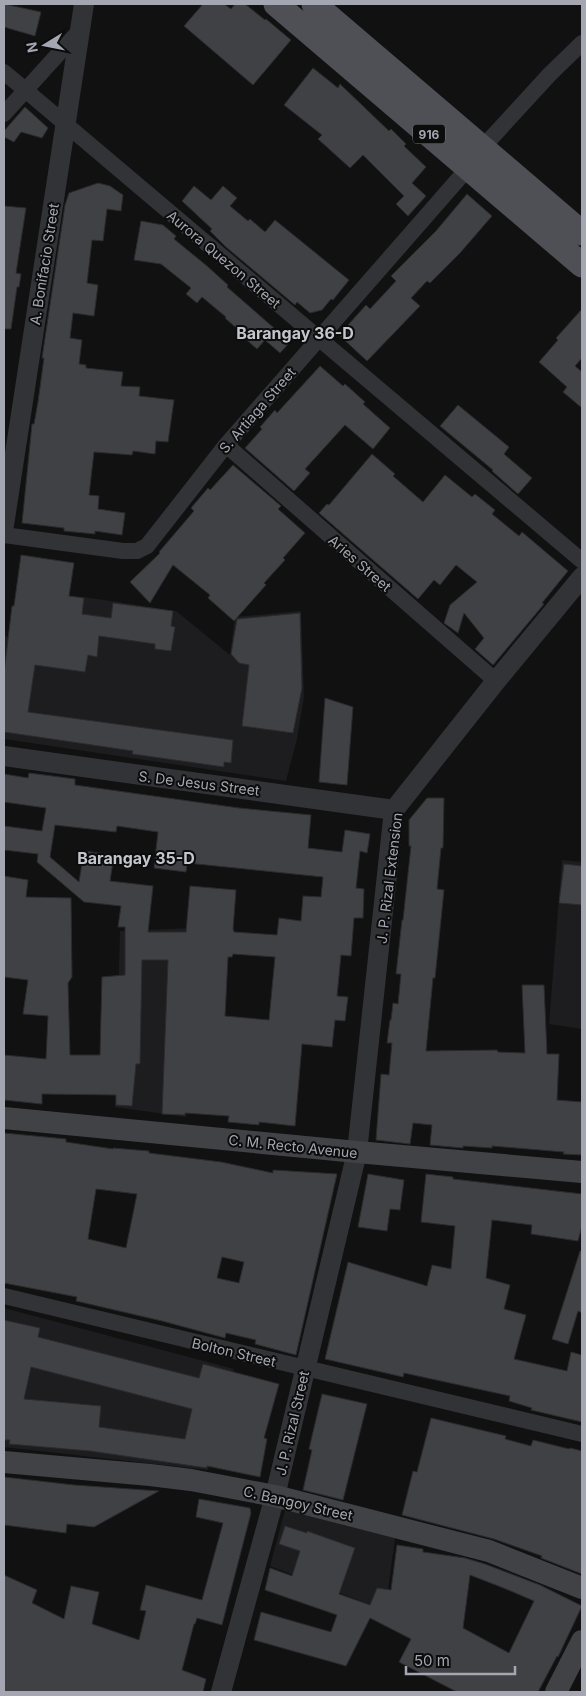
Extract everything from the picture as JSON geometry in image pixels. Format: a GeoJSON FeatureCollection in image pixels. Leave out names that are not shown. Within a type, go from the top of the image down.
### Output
{"type":"FeatureCollection","features":[{"type":"Feature","properties":{"kind":"main road","name":"916"},"geometry":{"type":"LineString","coordinates":[[276,4],[582,265]]}},
{"type":"Feature","properties":{"kind":"main road","name":"916"},"geometry":{"type":"LineString","coordinates":[[314,4],[483,146],[582,233]]}},
{"type":"Feature","properties":{"kind":"main road","name":"C. M. Recto Avenue"},"geometry":{"type":"LineString","coordinates":[[4,1118],[582,1172]]}},
{"type":"Feature","properties":{"kind":"main road","name":"C. Bangoy Street"},"geometry":{"type":"LineString","coordinates":[[4,1462],[158,1476],[275,1496],[489,1551],[582,1588]]}},
{"type":"Feature","properties":{"kind":"main road"},"geometry":{"type":"LineString","coordinates":[[556,1692],[581,1647]]}},
{"type":"Feature","properties":{"kind":"street","name":"A. Bonifacio Street"},"geometry":{"type":"LineString","coordinates":[[4,525],[84,4]]}},
{"type":"Feature","properties":{"kind":"street"},"geometry":{"type":"LineString","coordinates":[[4,114],[80,30]]}},
{"type":"Feature","properties":{"kind":"street"},"geometry":{"type":"LineString","coordinates":[[483,146],[582,42]]}},
{"type":"Feature","properties":{"kind":"street","name":"Aurora Quezon Street"},"geometry":{"type":"LineString","coordinates":[[4,72],[582,561]]}},
{"type":"Feature","properties":{"kind":"street","name":"S. Artiaga Street"},"geometry":{"type":"LineString","coordinates":[[4,535],[123,551],[142,550],[151,542],[226,445],[469,167]]}},
{"type":"Feature","properties":{"kind":"street","name":"Aries Street"},"geometry":{"type":"LineString","coordinates":[[226,445],[496,681]]}},
{"type":"Feature","properties":{"kind":"street","name":"J. P. Rizal Extension"},"geometry":{"type":"LineString","coordinates":[[357,1152],[394,810],[496,681],[582,577]]}},
{"type":"Feature","properties":{"kind":"street","name":"S. De Jesus Street"},"geometry":{"type":"LineString","coordinates":[[4,756],[394,810]]}},
{"type":"Feature","properties":{"kind":"street","name":"J. P. Rizal Street"},"geometry":{"type":"LineString","coordinates":[[221,1692],[275,1496],[357,1152]]}},
{"type":"Feature","properties":{"kind":"street","name":"Bolton Street"},"geometry":{"type":"LineString","coordinates":[[4,1296],[582,1434]]}},
{"type":"Feature","properties":{"kind":"shaded area"},"geometry":{"type":"Polygon","coordinates":[[[84,597],[176,611],[230,655],[235,617],[301,611],[304,697],[297,739],[286,781],[4,739],[4,636],[60,644],[65,610],[82,612],[84,597]]]}},
{"type":"Feature","properties":{"kind":"shaded area"},"geometry":{"type":"Polygon","coordinates":[[[562,860],[582,862],[582,1029],[549,1024],[562,860]]]}},
{"type":"Feature","properties":{"kind":"shaded area"},"geometry":{"type":"Polygon","coordinates":[[[194,928],[186,1117],[115,1107],[120,931],[194,928]]]}},
{"type":"Feature","properties":{"kind":"shaded area"},"geometry":{"type":"Polygon","coordinates":[[[4,1308],[234,1369],[208,1470],[4,1447],[4,1308]]]}},
{"type":"Feature","properties":{"kind":"shaded area"},"geometry":{"type":"Polygon","coordinates":[[[285,1510],[395,1538],[388,1590],[379,1608],[270,1566],[285,1510]]]}},
{"type":"Feature","properties":{"kind":"building"},"geometry":{"type":"Polygon","coordinates":[[[4,4],[41,12],[35,36],[4,27],[4,4]]]}},
{"type":"Feature","properties":{"kind":"building"},"geometry":{"type":"Polygon","coordinates":[[[203,4],[224,4],[231,9],[235,4],[245,4],[291,40],[253,85],[184,26],[203,4]]]}},
{"type":"Feature","properties":{"kind":"building"},"geometry":{"type":"Polygon","coordinates":[[[313,68],[338,88],[340,84],[389,131],[391,129],[406,144],[404,146],[426,167],[412,183],[426,196],[408,216],[396,204],[404,196],[363,155],[350,168],[318,139],[322,135],[284,105],[313,68]]]}},
{"type":"Feature","properties":{"kind":"building"},"geometry":{"type":"Polygon","coordinates":[[[25,107],[48,128],[42,138],[21,132],[14,142],[4,137],[4,131],[25,107]]]}},
{"type":"Feature","properties":{"kind":"building"},"geometry":{"type":"Polygon","coordinates":[[[98,183],[110,186],[123,195],[121,211],[107,209],[103,241],[92,240],[87,283],[98,285],[94,316],[73,313],[70,338],[82,340],[79,364],[86,365],[86,368],[123,372],[121,386],[140,387],[139,396],[174,400],[168,442],[156,441],[155,454],[133,451],[132,455],[94,452],[89,495],[99,496],[98,509],[125,513],[122,535],[95,531],[95,534],[64,531],[64,528],[22,523],[32,424],[34,424],[38,402],[44,358],[42,358],[65,205],[69,193],[98,183]]]}},
{"type":"Feature","properties":{"kind":"building"},"geometry":{"type":"Polygon","coordinates":[[[194,186],[211,200],[223,186],[237,198],[230,206],[248,221],[250,219],[265,232],[275,220],[349,280],[322,310],[310,313],[297,302],[295,305],[226,247],[210,231],[212,229],[182,201],[194,186]]]}},
{"type":"Feature","properties":{"kind":"building"},"geometry":{"type":"Polygon","coordinates":[[[467,194],[492,216],[460,253],[430,283],[427,281],[411,298],[420,306],[367,361],[339,335],[366,305],[370,309],[396,281],[391,276],[436,231],[467,194]]]}},
{"type":"Feature","properties":{"kind":"building"},"geometry":{"type":"Polygon","coordinates":[[[4,206],[26,208],[16,273],[21,274],[19,287],[17,287],[11,329],[4,329],[4,206]]]}},
{"type":"Feature","properties":{"kind":"building"},"geometry":{"type":"Polygon","coordinates":[[[141,221],[163,225],[176,236],[174,239],[207,266],[228,285],[227,287],[290,342],[280,353],[265,340],[257,349],[241,335],[242,333],[226,317],[202,297],[197,303],[186,294],[191,288],[161,264],[134,260],[141,221]]]}},
{"type":"Feature","properties":{"kind":"building"},"geometry":{"type":"Polygon","coordinates":[[[582,309],[582,358],[575,366],[582,372],[582,408],[563,392],[567,387],[539,362],[558,340],[556,338],[582,309]]]}},
{"type":"Feature","properties":{"kind":"building"},"geometry":{"type":"Polygon","coordinates":[[[320,366],[343,386],[345,384],[365,402],[363,404],[390,428],[373,449],[345,425],[305,469],[310,473],[294,491],[245,448],[262,429],[260,427],[275,410],[277,413],[320,366]]]}},
{"type":"Feature","properties":{"kind":"building"},"geometry":{"type":"Polygon","coordinates":[[[458,405],[509,447],[504,454],[532,478],[518,494],[493,470],[440,426],[458,405]]]}},
{"type":"Feature","properties":{"kind":"building"},"geometry":{"type":"Polygon","coordinates":[[[372,454],[395,474],[393,476],[423,502],[445,475],[472,497],[475,494],[495,510],[492,514],[519,536],[522,532],[568,571],[542,603],[544,604],[493,665],[475,649],[484,638],[464,613],[458,633],[444,623],[450,605],[477,582],[456,565],[440,585],[434,580],[418,599],[319,513],[327,504],[329,505],[372,454]]]}},
{"type":"Feature","properties":{"kind":"building"},"geometry":{"type":"Polygon","coordinates":[[[233,465],[281,506],[278,509],[305,533],[283,558],[285,560],[264,583],[266,585],[234,621],[208,598],[210,595],[173,565],[150,603],[130,582],[160,553],[194,511],[191,508],[208,488],[210,490],[233,465]]]}},
{"type":"Feature","properties":{"kind":"building"},"geometry":{"type":"Polygon","coordinates":[[[21,555],[74,563],[69,596],[84,598],[82,614],[111,618],[113,603],[173,611],[171,626],[175,627],[171,651],[155,649],[155,644],[99,636],[97,657],[88,655],[85,672],[35,665],[28,712],[233,740],[231,763],[224,762],[224,767],[132,754],[133,751],[4,732],[4,673],[12,606],[14,606],[21,555]]]}},
{"type":"Feature","properties":{"kind":"building"},"geometry":{"type":"Polygon","coordinates":[[[300,613],[302,688],[293,733],[242,726],[249,665],[239,663],[231,654],[237,619],[300,613]]]}},
{"type":"Feature","properties":{"kind":"building"},"geometry":{"type":"Polygon","coordinates":[[[325,698],[353,707],[347,785],[319,782],[325,698]]]}},
{"type":"Feature","properties":{"kind":"building"},"geometry":{"type":"Polygon","coordinates":[[[29,773],[75,779],[75,785],[239,808],[311,815],[308,848],[342,852],[345,830],[370,834],[367,853],[360,851],[356,888],[364,889],[363,918],[354,918],[351,956],[341,955],[337,996],[348,997],[345,1021],[335,1020],[332,1047],[302,1044],[295,1126],[259,1122],[259,1125],[228,1122],[229,1116],[185,1113],[185,1115],[162,1114],[168,960],[142,960],[140,1064],[136,1064],[132,1106],[116,1105],[116,1095],[42,1094],[42,1104],[4,1100],[4,1055],[46,1059],[48,1016],[23,1014],[28,980],[4,977],[4,876],[28,880],[26,897],[71,898],[72,977],[68,983],[70,1055],[100,1055],[102,977],[125,975],[125,927],[118,927],[121,906],[84,902],[37,862],[38,854],[4,850],[4,826],[42,831],[46,808],[4,802],[4,774],[28,778],[29,773]],[[55,825],[50,857],[79,882],[84,851],[114,855],[110,881],[153,886],[148,932],[186,932],[190,886],[236,890],[234,932],[277,935],[279,918],[301,921],[303,896],[321,897],[323,877],[187,863],[186,872],[154,868],[158,832],[117,826],[116,832],[55,825]],[[233,954],[232,957],[228,957],[225,1016],[269,1020],[275,957],[233,954]]]}},
{"type":"Feature","properties":{"kind":"building"},"geometry":{"type":"Polygon","coordinates":[[[427,798],[444,798],[443,848],[441,848],[437,889],[444,890],[426,1051],[497,1050],[498,1052],[525,1053],[522,985],[544,985],[547,1054],[559,1054],[557,1100],[582,1102],[582,1155],[492,1146],[492,1148],[463,1146],[463,1148],[430,1145],[432,1125],[413,1123],[410,1144],[376,1140],[381,1074],[389,1075],[392,1043],[387,1043],[393,1003],[398,1004],[401,974],[396,974],[411,846],[409,846],[409,820],[427,798]]]}},
{"type":"Feature","properties":{"kind":"building"},"geometry":{"type":"Polygon","coordinates":[[[564,864],[582,866],[582,905],[559,903],[564,864]]]}},
{"type":"Feature","properties":{"kind":"building"},"geometry":{"type":"Polygon","coordinates":[[[4,1133],[66,1139],[66,1142],[113,1149],[149,1151],[149,1153],[221,1162],[273,1173],[273,1170],[337,1174],[296,1355],[255,1344],[256,1340],[226,1333],[225,1338],[76,1301],[77,1297],[4,1283],[4,1133]],[[96,1189],[88,1239],[126,1248],[137,1194],[96,1189]],[[222,1257],[217,1278],[239,1283],[244,1262],[222,1257]]]}},
{"type":"Feature","properties":{"kind":"building"},"geometry":{"type":"Polygon","coordinates":[[[368,1174],[404,1180],[400,1210],[390,1209],[387,1231],[358,1227],[368,1174]]]}},
{"type":"Feature","properties":{"kind":"building"},"geometry":{"type":"Polygon","coordinates":[[[426,1174],[453,1177],[453,1179],[582,1194],[582,1226],[578,1241],[531,1234],[532,1225],[492,1220],[486,1278],[510,1285],[504,1309],[526,1315],[514,1359],[567,1371],[571,1352],[582,1355],[582,1422],[531,1410],[532,1408],[509,1401],[510,1396],[404,1373],[403,1377],[325,1359],[348,1262],[427,1286],[432,1265],[451,1269],[455,1226],[421,1222],[426,1174]]]}},
{"type":"Feature","properties":{"kind":"building"},"geometry":{"type":"Polygon","coordinates":[[[580,1251],[582,1251],[582,1313],[578,1311],[568,1344],[552,1339],[580,1251]]]}},
{"type":"Feature","properties":{"kind":"building"},"geometry":{"type":"Polygon","coordinates":[[[4,1320],[40,1328],[38,1337],[199,1378],[203,1364],[279,1384],[264,1438],[267,1439],[260,1477],[207,1466],[207,1468],[90,1451],[9,1444],[10,1440],[4,1440],[4,1320]],[[31,1367],[24,1399],[101,1406],[99,1427],[185,1439],[192,1409],[31,1367]]]}},
{"type":"Feature","properties":{"kind":"building"},"geometry":{"type":"Polygon","coordinates":[[[322,1394],[367,1404],[343,1500],[303,1490],[312,1450],[309,1449],[322,1394]]]}},
{"type":"Feature","properties":{"kind":"building"},"geometry":{"type":"Polygon","coordinates":[[[431,1418],[506,1436],[505,1439],[531,1446],[533,1440],[582,1451],[582,1574],[541,1558],[542,1556],[494,1539],[402,1515],[413,1471],[417,1472],[431,1418]]]}},
{"type":"Feature","properties":{"kind":"building"},"geometry":{"type":"Polygon","coordinates":[[[4,1477],[74,1485],[159,1491],[94,1527],[67,1524],[66,1533],[4,1525],[4,1477]]]}},
{"type":"Feature","properties":{"kind":"building"},"geometry":{"type":"Polygon","coordinates":[[[199,1499],[250,1508],[251,1513],[222,1625],[197,1618],[194,1624],[182,1670],[206,1679],[203,1692],[4,1692],[4,1575],[37,1590],[32,1603],[64,1619],[71,1586],[99,1592],[92,1624],[139,1640],[146,1611],[140,1610],[146,1585],[202,1600],[223,1523],[196,1517],[199,1499]]]}},
{"type":"Feature","properties":{"kind":"building"},"geometry":{"type":"Polygon","coordinates":[[[285,1526],[307,1533],[307,1531],[355,1548],[339,1594],[370,1605],[377,1588],[391,1590],[397,1545],[423,1549],[423,1552],[465,1558],[485,1564],[540,1585],[582,1606],[558,1657],[538,1692],[457,1692],[399,1662],[411,1639],[370,1618],[346,1666],[254,1640],[261,1612],[331,1632],[337,1615],[265,1590],[270,1568],[292,1576],[300,1551],[279,1544],[285,1526]],[[470,1575],[463,1628],[509,1653],[534,1601],[470,1575]]]}},
{"type":"Feature","properties":{"kind":"district","name":"Barangay 36-D"},"geometry":{"type":"Point","coordinates":[295,333]}},
{"type":"Feature","properties":{"kind":"district","name":"Barangay 35-D"},"geometry":{"type":"Point","coordinates":[136,858]}}]}
